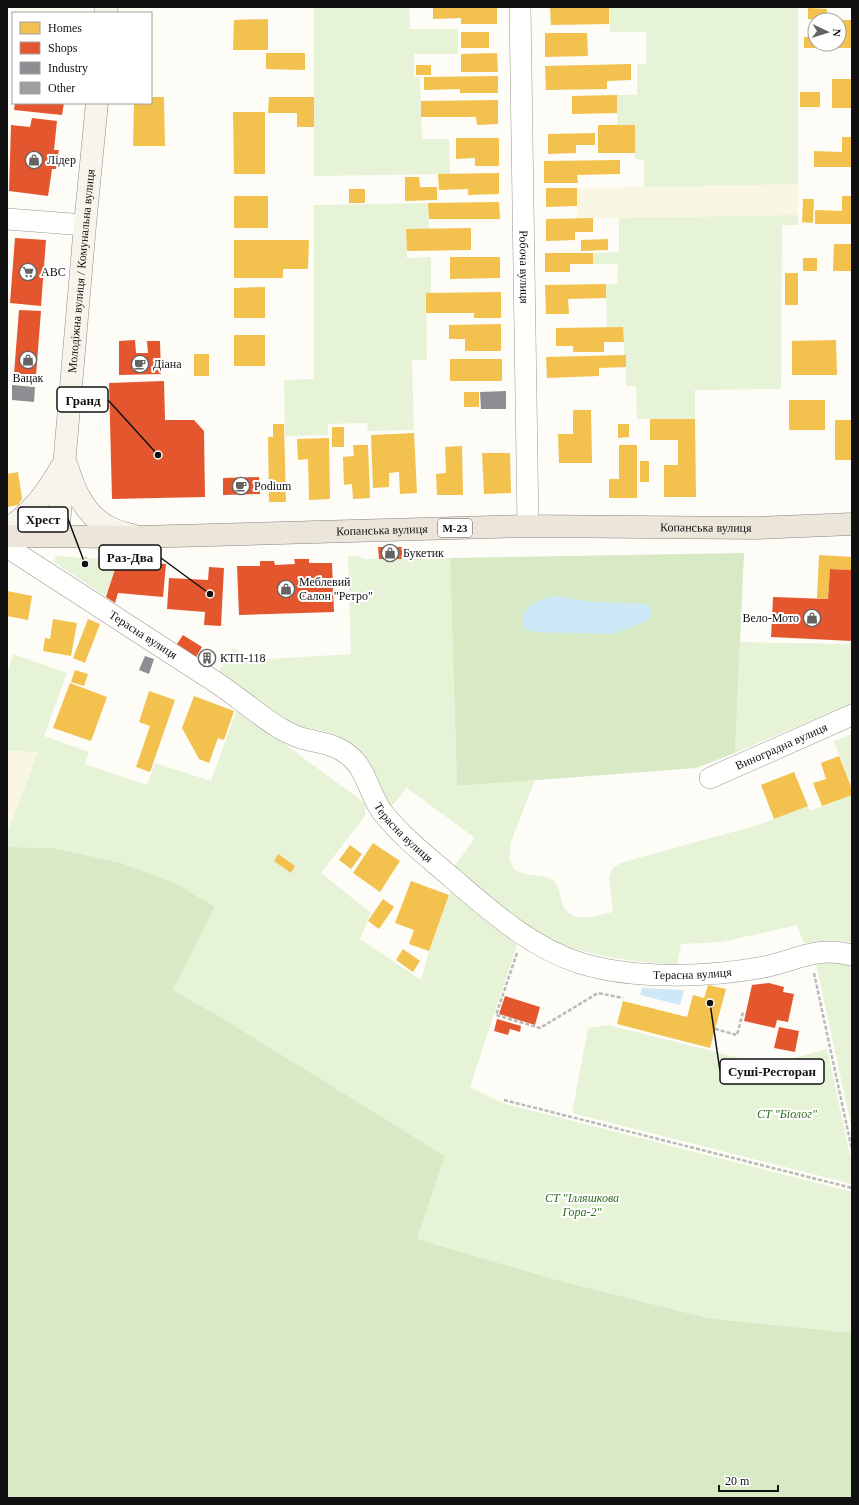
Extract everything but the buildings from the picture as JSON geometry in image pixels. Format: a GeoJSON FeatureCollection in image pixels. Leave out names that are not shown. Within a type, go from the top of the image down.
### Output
{"type":"FeatureCollection","features":[{"type":"Feature","properties":{"kind":"highway","name":"Копанська вулиця"},"geometry":{"type":"LineString","coordinates":[[7,536],[58,535],[138,537],[528,526],[755,528],[852,524]]}},
{"type":"Feature","properties":{"kind":"main road","name":"Молодіжна вулиця / Комунальна вулиця"},"geometry":{"type":"LineString","coordinates":[[58,535],[97,104]]}},
{"type":"Feature","properties":{"kind":"main road"},"geometry":{"type":"LineString","coordinates":[[7,529],[27,514],[37,504],[55,479],[65,459]]}},
{"type":"Feature","properties":{"kind":"main road"},"geometry":{"type":"LineString","coordinates":[[65,459],[77,493],[90,512],[106,526],[138,537]]}},
{"type":"Feature","properties":{"kind":"street","name":"Робоча вулиця"},"geometry":{"type":"LineString","coordinates":[[520,7],[528,526]]}},
{"type":"Feature","properties":{"kind":"street"},"geometry":{"type":"LineString","coordinates":[[7,219],[85,225]]}},
{"type":"Feature","properties":{"kind":"street","name":"Терасна вулиця"},"geometry":{"type":"LineString","coordinates":[[7,547],[216,682],[289,734],[328,744],[347,754],[358,764],[378,806],[394,826],[412,844],[507,925],[538,945],[564,958],[606,969],[656,974],[686,975],[744,970],[767,966],[810,953],[825,951],[852,954]]}},
{"type":"Feature","properties":{"kind":"street","name":"Виноградна вулиця"},"geometry":{"type":"LineString","coordinates":[[710,778],[852,715]]}},
{"type":"Feature","properties":{"kind":"path"},"geometry":{"type":"LineString","coordinates":[[519,946],[496,1015],[540,1028],[598,993],[623,998]]}},
{"type":"Feature","properties":{"kind":"path"},"geometry":{"type":"LineString","coordinates":[[810,953],[852,1150]]}},
{"type":"Feature","properties":{"kind":"path"},"geometry":{"type":"LineString","coordinates":[[715,1030],[737,1035],[743,1012]]}},
{"type":"Feature","properties":{"kind":"path"},"geometry":{"type":"LineString","coordinates":[[504,1100],[852,1188]]}},
{"type":"Feature","properties":{"kind":"shaded area"},"geometry":{"type":"Polygon","coordinates":[[[798,184],[798,215],[577,219],[577,188],[798,184]]]}},
{"type":"Feature","properties":{"kind":"shaded area"},"geometry":{"type":"Polygon","coordinates":[[[7,751],[38,752],[7,834],[7,751]]]}},
{"type":"Feature","properties":{"kind":"green space"},"geometry":{"type":"Polygon","coordinates":[[[314,7],[409,7],[410,29],[458,29],[458,54],[414,54],[414,77],[420,77],[422,139],[449,139],[450,174],[314,176],[314,7]]]}},
{"type":"Feature","properties":{"kind":"green space"},"geometry":{"type":"Polygon","coordinates":[[[609,7],[798,7],[798,184],[644,187],[644,160],[635,159],[635,125],[617,125],[617,95],[637,95],[637,64],[646,64],[646,32],[610,32],[609,7]]]}},
{"type":"Feature","properties":{"kind":"green space"},"geometry":{"type":"Polygon","coordinates":[[[428,203],[429,229],[406,230],[407,258],[431,257],[431,293],[426,293],[427,360],[412,360],[414,430],[368,431],[367,423],[328,424],[328,435],[285,436],[284,380],[314,379],[314,205],[428,203]]]}},
{"type":"Feature","properties":{"kind":"green space"},"geometry":{"type":"Polygon","coordinates":[[[798,215],[798,225],[782,225],[781,389],[695,390],[695,419],[637,419],[636,386],[626,386],[626,355],[624,355],[623,328],[607,328],[606,284],[617,284],[618,264],[593,264],[593,253],[619,252],[619,218],[798,215]]]}},
{"type":"Feature","properties":{"kind":"green space"},"geometry":{"type":"Polygon","coordinates":[[[744,553],[735,753],[696,768],[457,786],[450,558],[744,553]]]}},
{"type":"Feature","properties":{"kind":"green space"},"geometry":{"type":"Polygon","coordinates":[[[56,556],[118,560],[106,597],[54,562],[56,556]]]}},
{"type":"Feature","properties":{"kind":"green space"},"geometry":{"type":"Polygon","coordinates":[[[348,556],[357,556],[365,559],[450,558],[457,786],[535,780],[511,842],[509,859],[514,869],[519,872],[528,875],[546,877],[553,880],[559,889],[563,906],[568,912],[580,918],[613,912],[609,879],[612,869],[620,863],[758,825],[808,806],[810,811],[852,795],[852,943],[828,941],[804,944],[797,925],[722,942],[681,944],[677,965],[607,957],[573,948],[556,942],[541,934],[507,911],[454,867],[475,838],[407,788],[391,807],[354,747],[347,741],[324,731],[294,726],[282,721],[218,673],[233,648],[252,660],[351,654],[348,556]]]}},
{"type":"Feature","properties":{"kind":"green space"},"geometry":{"type":"Polygon","coordinates":[[[740,642],[852,644],[852,703],[735,753],[740,642]]]}},
{"type":"Feature","properties":{"kind":"green space","name":"СТ \"Ілляшкова Гора-2\""},"geometry":{"type":"Polygon","coordinates":[[[13,654],[67,673],[44,736],[89,752],[85,764],[147,785],[155,763],[211,781],[237,709],[366,804],[365,816],[321,873],[371,913],[360,939],[421,980],[429,951],[451,891],[517,945],[470,1087],[502,1103],[852,1192],[852,1333],[707,1318],[564,1282],[417,1239],[445,1156],[222,1018],[173,990],[215,907],[175,883],[121,863],[54,848],[7,847],[7,834],[38,752],[7,751],[7,675],[13,654]]]}},
{"type":"Feature","properties":{"kind":"green space"},"geometry":{"type":"Polygon","coordinates":[[[852,734],[852,789],[834,741],[852,734]]]}},
{"type":"Feature","properties":{"kind":"green space"},"geometry":{"type":"Polygon","coordinates":[[[7,847],[54,848],[121,863],[175,883],[215,907],[173,990],[222,1018],[445,1156],[417,1239],[564,1282],[707,1318],[852,1333],[852,1498],[7,1498],[7,847]]]}},
{"type":"Feature","properties":{"kind":"green space","name":"СТ \"Біолог\""},"geometry":{"type":"Polygon","coordinates":[[[828,961],[852,964],[852,1130],[816,964],[828,961]]]}},
{"type":"Feature","properties":{"kind":"green space","name":"СТ \"Біолог\""},"geometry":{"type":"Polygon","coordinates":[[[608,1025],[768,1065],[827,1049],[852,1164],[852,1184],[572,1113],[588,1028],[608,1025]]]}},
{"type":"Feature","properties":{"kind":"water"},"geometry":{"type":"Polygon","coordinates":[[[557,596],[594,602],[647,604],[650,606],[651,616],[647,621],[613,634],[534,632],[523,627],[524,614],[532,605],[544,599],[557,596]]]}},
{"type":"Feature","properties":{"kind":"water"},"geometry":{"type":"Polygon","coordinates":[[[642,988],[684,990],[680,1005],[640,995],[642,988]]]}},
{"type":"Feature","properties":{"kind":"place","name":"Лідер"},"geometry":{"type":"Point","coordinates":[34,160]}},
{"type":"Feature","properties":{"kind":"place","name":"ABC"},"geometry":{"type":"Point","coordinates":[28,272]}},
{"type":"Feature","properties":{"kind":"place","name":"Вацак"},"geometry":{"type":"Point","coordinates":[28,360]}},
{"type":"Feature","properties":{"kind":"place","name":"Діана"},"geometry":{"type":"Point","coordinates":[140,364]}},
{"type":"Feature","properties":{"kind":"place","name":"Гранд"},"geometry":{"type":"Point","coordinates":[158,455]}},
{"type":"Feature","properties":{"kind":"place","name":"Podium"},"geometry":{"type":"Point","coordinates":[241,486]}},
{"type":"Feature","properties":{"kind":"place","name":"Букетик"},"geometry":{"type":"Point","coordinates":[390,553]}},
{"type":"Feature","properties":{"kind":"place","name":"Хрест"},"geometry":{"type":"Point","coordinates":[85,564]}},
{"type":"Feature","properties":{"kind":"place","name":"Меблевий Салон \"Ретро\""},"geometry":{"type":"Point","coordinates":[286,589]}},
{"type":"Feature","properties":{"kind":"place","name":"Раз-Два"},"geometry":{"type":"Point","coordinates":[210,594]}},
{"type":"Feature","properties":{"kind":"place","name":"Вело-Мото"},"geometry":{"type":"Point","coordinates":[812,618]}},
{"type":"Feature","properties":{"kind":"place","name":"КТП-118"},"geometry":{"type":"Point","coordinates":[207,658]}},
{"type":"Feature","properties":{"kind":"place","name":"Суші-Ресторан"},"geometry":{"type":"Point","coordinates":[710,1003]}}]}
